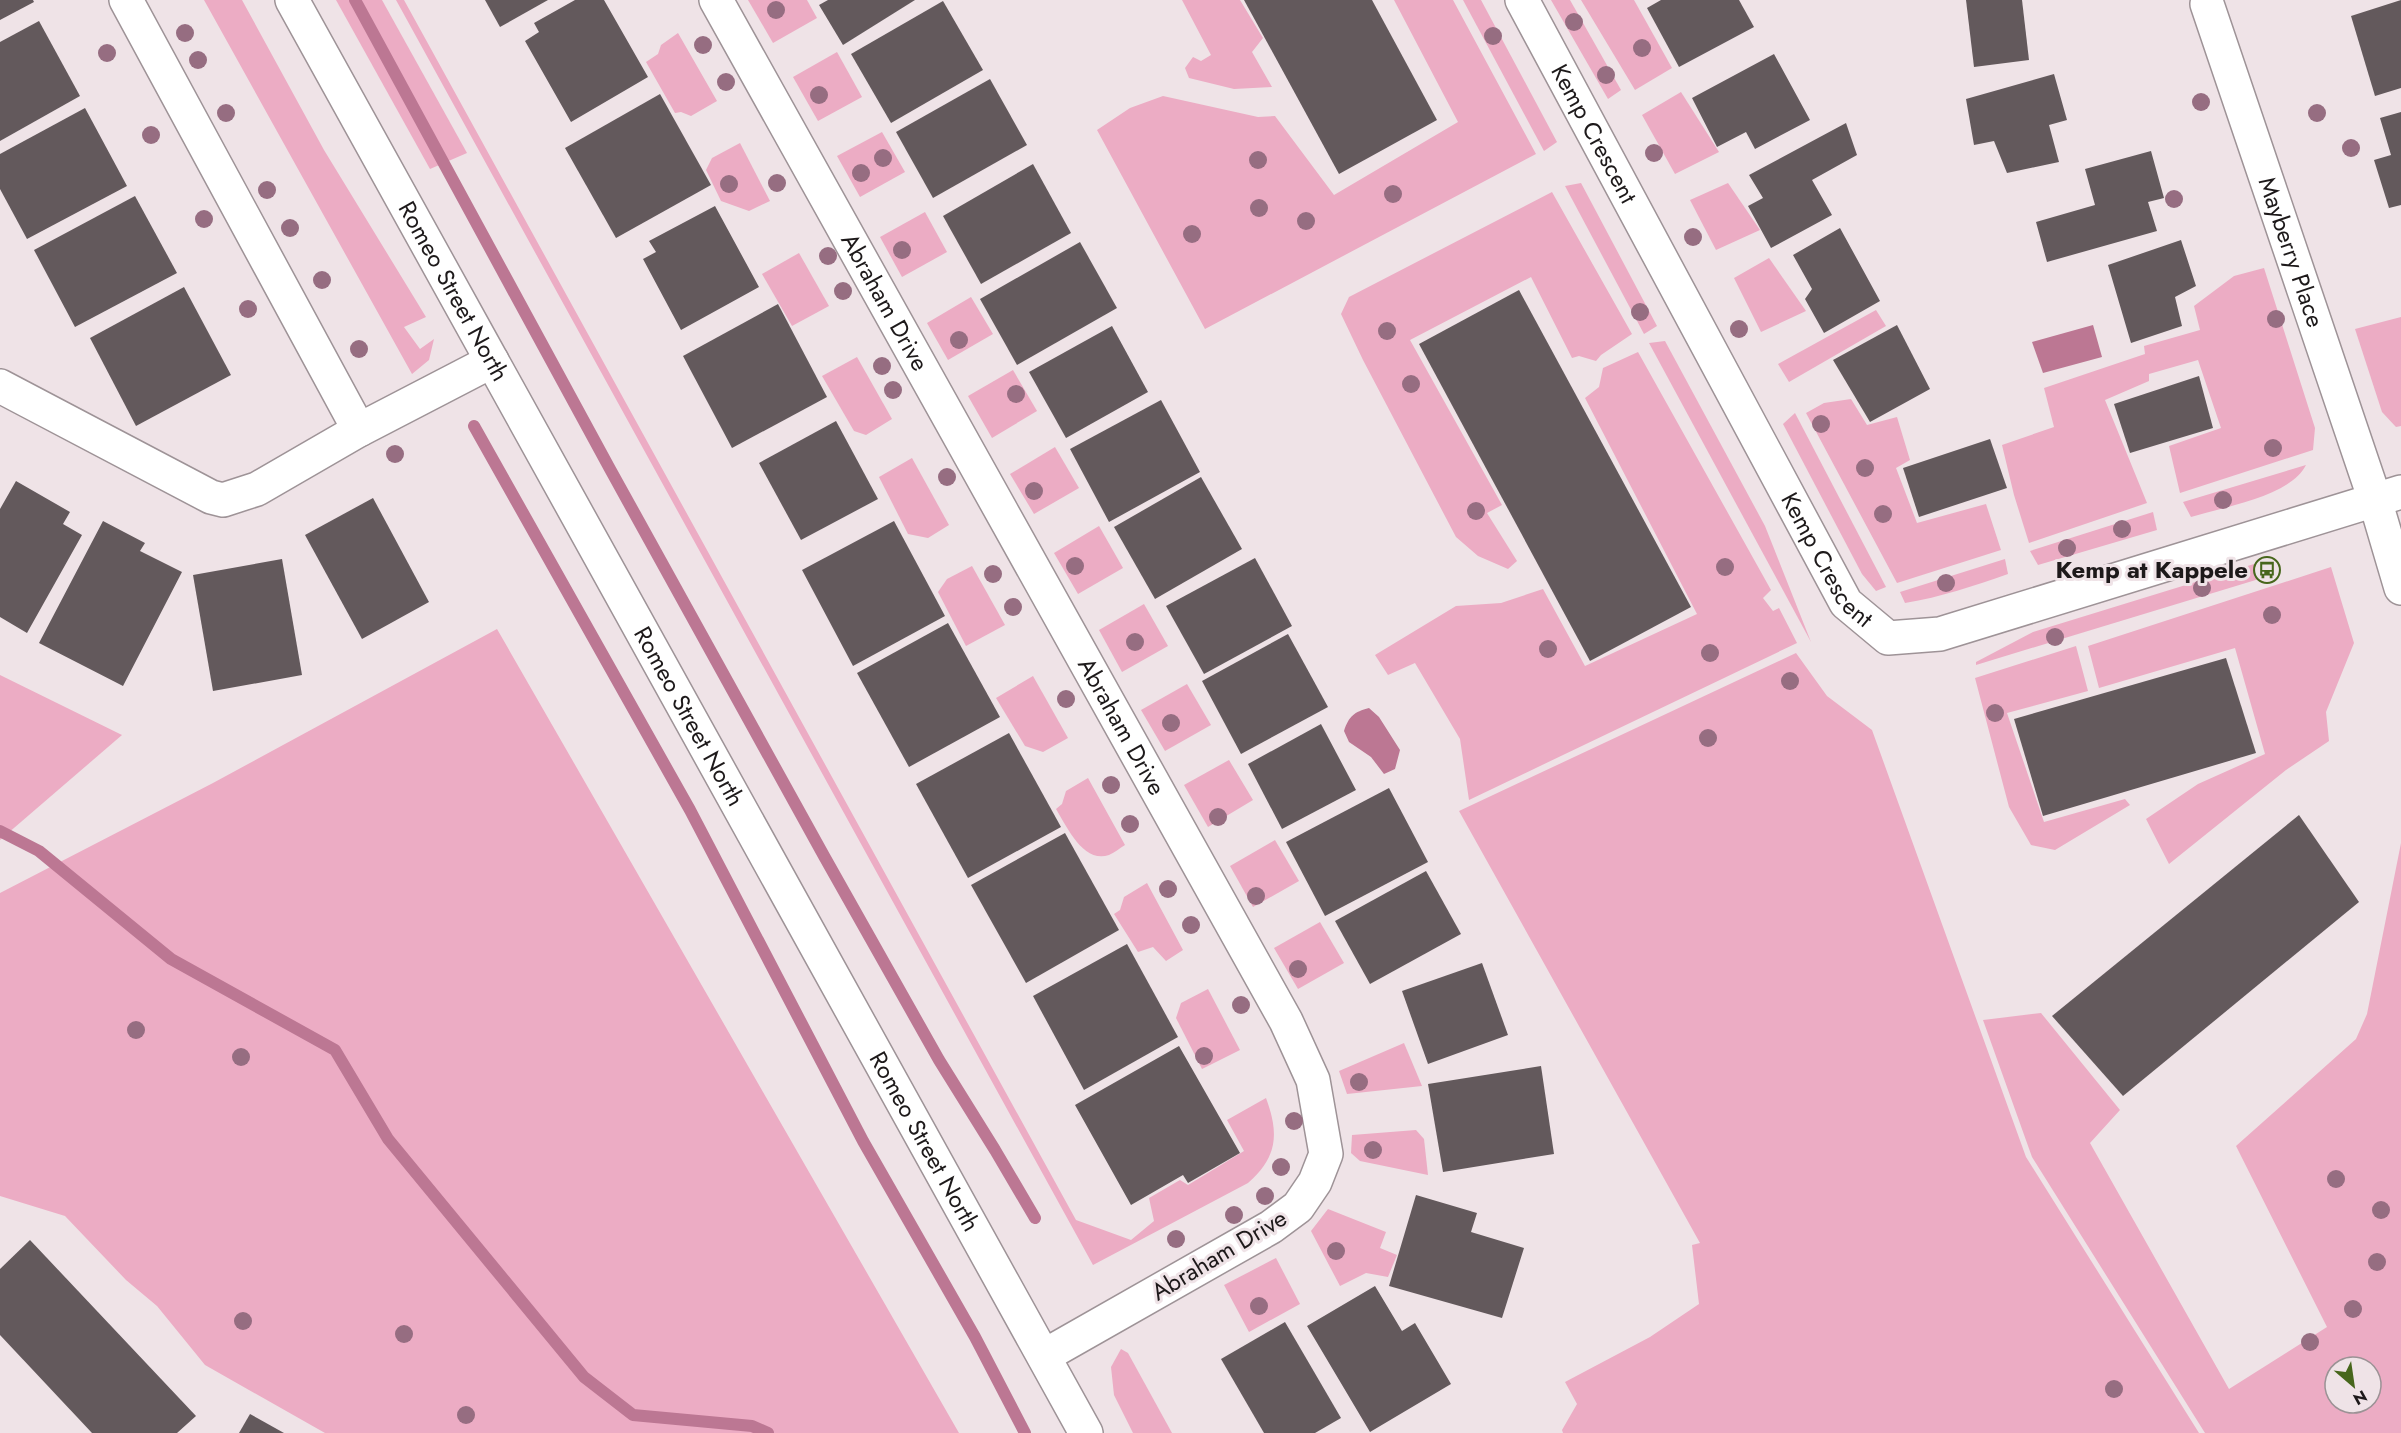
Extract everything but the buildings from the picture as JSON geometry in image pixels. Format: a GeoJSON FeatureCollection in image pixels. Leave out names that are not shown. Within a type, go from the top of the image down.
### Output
{"type":"FeatureCollection","features":[{"type":"Feature","properties":{"kind":"street"},"geometry":{"type":"LineString","coordinates":[[126,0],[359,430]]}},
{"type":"Feature","properties":{"kind":"street","name":"Romeo Street North"},"geometry":{"type":"LineString","coordinates":[[292,0],[1086,1433]]}},
{"type":"Feature","properties":{"kind":"street","name":"Abraham Drive"},"geometry":{"type":"LineString","coordinates":[[716,0],[1286,1022],[1313,1080],[1326,1154],[1315,1182],[1298,1207],[1271,1227],[1044,1356]]}},
{"type":"Feature","properties":{"kind":"street","name":"Kemp Crescent"},"geometry":{"type":"LineString","coordinates":[[1522,0],[1846,603],[1888,638],[1940,634],[2388,496]]}},
{"type":"Feature","properties":{"kind":"street","name":"Mayberry Place"},"geometry":{"type":"LineString","coordinates":[[2206,4],[2388,496],[2401,588]]}},
{"type":"Feature","properties":{"kind":"street"},"geometry":{"type":"LineString","coordinates":[[0,386],[212,497],[223,500],[257,489],[359,430],[492,361]]}},
{"type":"Feature","properties":{"kind":"shaded area"},"geometry":{"type":"Polygon","coordinates":[[[204,0],[242,0],[324,150],[426,317],[404,327],[420,349],[434,339],[429,360],[412,374],[204,0]]]}},
{"type":"Feature","properties":{"kind":"shaded area"},"geometry":{"type":"Polygon","coordinates":[[[336,0],[382,0],[467,153],[430,169],[336,0]]]}},
{"type":"Feature","properties":{"kind":"shaded area"},"geometry":{"type":"Polygon","coordinates":[[[396,0],[404,0],[1076,1220],[1131,1240],[1154,1221],[1149,1198],[1180,1180],[1188,1185],[1244,1151],[1227,1120],[1266,1098],[1273,1122],[1273,1144],[1265,1164],[1248,1183],[1093,1265],[396,0]]]}},
{"type":"Feature","properties":{"kind":"shaded area"},"geometry":{"type":"Polygon","coordinates":[[[748,0],[807,0],[817,18],[773,43],[748,0]]]}},
{"type":"Feature","properties":{"kind":"shaded area"},"geometry":{"type":"Polygon","coordinates":[[[1182,0],[1240,0],[1263,38],[1252,52],[1272,87],[1234,89],[1189,78],[1185,68],[1193,57],[1201,61],[1211,55],[1182,0]]]}},
{"type":"Feature","properties":{"kind":"shaded area"},"geometry":{"type":"Polygon","coordinates":[[[1394,0],[1453,0],[1536,154],[1205,329],[1097,130],[1130,108],[1163,96],[1258,117],[1275,116],[1334,195],[1458,122],[1394,0]]]}},
{"type":"Feature","properties":{"kind":"shaded area"},"geometry":{"type":"Polygon","coordinates":[[[1463,0],[1481,0],[1557,142],[1544,151],[1463,0]]]}},
{"type":"Feature","properties":{"kind":"shaded area"},"geometry":{"type":"Polygon","coordinates":[[[1551,0],[1570,0],[1621,90],[1608,99],[1551,0]]]}},
{"type":"Feature","properties":{"kind":"shaded area"},"geometry":{"type":"Polygon","coordinates":[[[1581,0],[1634,0],[1672,68],[1635,90],[1581,0]]]}},
{"type":"Feature","properties":{"kind":"shaded area"},"geometry":{"type":"Polygon","coordinates":[[[678,33],[717,101],[691,116],[681,112],[675,113],[646,62],[658,54],[661,45],[678,33]]]}},
{"type":"Feature","properties":{"kind":"shaded area"},"geometry":{"type":"Polygon","coordinates":[[[837,52],[862,97],[818,121],[793,77],[837,52]]]}},
{"type":"Feature","properties":{"kind":"shaded area"},"geometry":{"type":"Polygon","coordinates":[[[1681,92],[1719,152],[1675,174],[1642,115],[1681,92]]]}},
{"type":"Feature","properties":{"kind":"shaded area"},"geometry":{"type":"Polygon","coordinates":[[[882,132],[905,172],[860,197],[837,156],[882,132]]]}},
{"type":"Feature","properties":{"kind":"shaded area"},"geometry":{"type":"Polygon","coordinates":[[[740,143],[770,201],[749,211],[721,201],[706,170],[712,158],[740,143]]]}},
{"type":"Feature","properties":{"kind":"shaded area"},"geometry":{"type":"Polygon","coordinates":[[[1581,183],[1657,326],[1644,334],[1565,186],[1581,183]]]}},
{"type":"Feature","properties":{"kind":"shaded area"},"geometry":{"type":"Polygon","coordinates":[[[1728,183],[1760,230],[1716,250],[1690,200],[1728,183]]]}},
{"type":"Feature","properties":{"kind":"shaded area"},"geometry":{"type":"Polygon","coordinates":[[[1552,192],[1632,334],[1601,355],[1596,361],[1579,356],[1572,358],[1531,277],[1410,340],[1502,505],[1487,513],[1517,561],[1508,569],[1478,556],[1456,537],[1341,314],[1349,297],[1552,192]]]}},
{"type":"Feature","properties":{"kind":"shaded area"},"geometry":{"type":"Polygon","coordinates":[[[925,212],[947,252],[902,277],[880,237],[925,212]]]}},
{"type":"Feature","properties":{"kind":"shaded area"},"geometry":{"type":"Polygon","coordinates":[[[799,253],[829,306],[792,326],[762,274],[799,253]]]}},
{"type":"Feature","properties":{"kind":"shaded area"},"geometry":{"type":"Polygon","coordinates":[[[1769,258],[1806,311],[1761,332],[1734,278],[1769,258]]]}},
{"type":"Feature","properties":{"kind":"shaded area"},"geometry":{"type":"Polygon","coordinates":[[[2264,268],[2315,428],[2313,450],[2180,493],[2169,446],[2221,428],[2198,360],[2149,374],[2149,381],[2105,400],[2147,503],[2029,543],[2002,445],[2054,427],[2044,388],[2145,354],[2144,346],[2200,330],[2194,306],[2234,276],[2264,268]]]}},
{"type":"Feature","properties":{"kind":"shaded area"},"geometry":{"type":"Polygon","coordinates":[[[971,297],[993,334],[948,360],[927,323],[971,297]]]}},
{"type":"Feature","properties":{"kind":"shaded area"},"geometry":{"type":"Polygon","coordinates":[[[1876,310],[1886,326],[1789,382],[1778,364],[1876,310]]]}},
{"type":"Feature","properties":{"kind":"shaded area"},"geometry":{"type":"Polygon","coordinates":[[[2401,317],[2401,426],[2396,427],[2382,412],[2355,329],[2401,317]]]}},
{"type":"Feature","properties":{"kind":"shaded area"},"geometry":{"type":"Polygon","coordinates":[[[2093,325],[2102,357],[2043,373],[2032,342],[2093,325]]]}},
{"type":"Feature","properties":{"kind":"shaded area"},"geometry":{"type":"Polygon","coordinates":[[[1665,341],[1765,526],[1811,642],[1649,343],[1665,341]]]}},
{"type":"Feature","properties":{"kind":"shaded area"},"geometry":{"type":"Polygon","coordinates":[[[1638,352],[1771,590],[1763,598],[1773,611],[1779,608],[1797,643],[1469,800],[1460,739],[1415,663],[1388,675],[1375,655],[1456,606],[1501,603],[1543,589],[1585,666],[1697,614],[1585,398],[1599,387],[1603,368],[1638,352]]]}},
{"type":"Feature","properties":{"kind":"shaded area"},"geometry":{"type":"Polygon","coordinates":[[[857,357],[892,419],[866,435],[854,431],[822,376],[857,357]]]}},
{"type":"Feature","properties":{"kind":"shaded area"},"geometry":{"type":"Polygon","coordinates":[[[1013,370],[1037,411],[992,438],[968,396],[1013,370]]]}},
{"type":"Feature","properties":{"kind":"shaded area"},"geometry":{"type":"Polygon","coordinates":[[[1851,399],[1867,425],[1897,417],[1910,460],[1896,468],[1917,523],[1986,504],[2001,550],[1897,583],[1806,413],[1824,403],[1851,399]]]}},
{"type":"Feature","properties":{"kind":"shaded area"},"geometry":{"type":"Polygon","coordinates":[[[1795,413],[1886,587],[1876,591],[1862,574],[1783,424],[1795,413]]]}},
{"type":"Feature","properties":{"kind":"shaded area"},"geometry":{"type":"Polygon","coordinates":[[[1055,447],[1079,488],[1034,514],[1010,474],[1055,447]]]}},
{"type":"Feature","properties":{"kind":"shaded area"},"geometry":{"type":"Polygon","coordinates":[[[912,458],[949,525],[928,538],[908,534],[879,477],[912,458]]]}},
{"type":"Feature","properties":{"kind":"shaded area"},"geometry":{"type":"Polygon","coordinates":[[[2306,465],[2298,476],[2286,485],[2255,499],[2191,517],[2183,502],[2306,465]]]}},
{"type":"Feature","properties":{"kind":"shaded area"},"geometry":{"type":"Polygon","coordinates":[[[2153,512],[2157,530],[2038,565],[2030,551],[2153,512]]]}},
{"type":"Feature","properties":{"kind":"shaded area"},"geometry":{"type":"Polygon","coordinates":[[[1099,526],[1123,568],[1078,594],[1054,553],[1099,526]]]}},
{"type":"Feature","properties":{"kind":"shaded area"},"geometry":{"type":"Polygon","coordinates":[[[2005,559],[2008,574],[1970,587],[1905,603],[1900,592],[2005,559]]]}},
{"type":"Feature","properties":{"kind":"shaded area"},"geometry":{"type":"Polygon","coordinates":[[[2254,564],[2259,579],[1976,665],[1976,662],[2033,632],[2254,564]]]}},
{"type":"Feature","properties":{"kind":"shaded area"},"geometry":{"type":"Polygon","coordinates":[[[972,566],[1005,625],[966,646],[938,592],[947,579],[972,566]]]}},
{"type":"Feature","properties":{"kind":"shaded area"},"geometry":{"type":"Polygon","coordinates":[[[2331,567],[2354,643],[2326,712],[2329,741],[2286,770],[2169,864],[2146,819],[2198,784],[2265,754],[2235,648],[2099,688],[2088,646],[2331,567]]]}},
{"type":"Feature","properties":{"kind":"shaded area"},"geometry":{"type":"Polygon","coordinates":[[[1144,604],[1168,646],[1122,672],[1099,630],[1144,604]]]}},
{"type":"Feature","properties":{"kind":"shaded area"},"geometry":{"type":"Polygon","coordinates":[[[497,629],[959,1433],[325,1433],[205,1365],[157,1306],[126,1280],[65,1216],[0,1196],[0,893],[213,783],[497,629]]]}},
{"type":"Feature","properties":{"kind":"shaded area"},"geometry":{"type":"Polygon","coordinates":[[[2076,646],[2088,691],[2007,713],[2044,822],[2125,799],[2130,805],[2055,850],[2031,845],[2009,807],[1975,678],[2076,646]]]}},
{"type":"Feature","properties":{"kind":"shaded area"},"geometry":{"type":"Polygon","coordinates":[[[1796,653],[1827,696],[1872,730],[2026,1157],[2199,1433],[1563,1433],[1562,1430],[1577,1404],[1565,1382],[1650,1337],[1699,1304],[1692,1245],[1700,1243],[1459,811],[1796,653]]]}},
{"type":"Feature","properties":{"kind":"shaded area"},"geometry":{"type":"Polygon","coordinates":[[[0,675],[122,735],[0,840],[0,675]]]}},
{"type":"Feature","properties":{"kind":"shaded area"},"geometry":{"type":"Polygon","coordinates":[[[1033,676],[1068,738],[1043,752],[1025,746],[996,698],[1033,676]]]}},
{"type":"Feature","properties":{"kind":"shaded area"},"geometry":{"type":"Polygon","coordinates":[[[1187,684],[1211,725],[1165,751],[1141,710],[1187,684]]]}},
{"type":"Feature","properties":{"kind":"shaded area"},"geometry":{"type":"Polygon","coordinates":[[[1369,708],[1379,717],[1400,750],[1395,769],[1384,774],[1371,757],[1349,742],[1344,731],[1353,715],[1369,708]]]}},
{"type":"Feature","properties":{"kind":"shaded area"},"geometry":{"type":"Polygon","coordinates":[[[1229,760],[1253,800],[1208,827],[1184,785],[1229,760]]]}},
{"type":"Feature","properties":{"kind":"shaded area"},"geometry":{"type":"Polygon","coordinates":[[[1088,778],[1125,845],[1109,855],[1091,854],[1083,849],[1070,833],[1056,809],[1062,804],[1066,791],[1088,778]]]}},
{"type":"Feature","properties":{"kind":"shaded area"},"geometry":{"type":"Polygon","coordinates":[[[1275,840],[1299,881],[1253,907],[1230,866],[1275,840]]]}},
{"type":"Feature","properties":{"kind":"shaded area"},"geometry":{"type":"Polygon","coordinates":[[[2401,843],[2401,1433],[2205,1433],[2032,1157],[1983,1020],[2041,1013],[2120,1110],[2090,1143],[2229,1389],[2327,1327],[2236,1146],[2356,1039],[2367,1014],[2401,843]]]}},
{"type":"Feature","properties":{"kind":"shaded area"},"geometry":{"type":"Polygon","coordinates":[[[1147,883],[1183,950],[1166,961],[1153,947],[1138,952],[1114,914],[1120,910],[1124,897],[1147,883]]]}},
{"type":"Feature","properties":{"kind":"shaded area"},"geometry":{"type":"Polygon","coordinates":[[[1320,922],[1344,963],[1298,989],[1274,948],[1320,922]]]}},
{"type":"Feature","properties":{"kind":"shaded area"},"geometry":{"type":"Polygon","coordinates":[[[1208,989],[1240,1050],[1202,1069],[1176,1018],[1181,1003],[1208,989]]]}},
{"type":"Feature","properties":{"kind":"shaded area"},"geometry":{"type":"Polygon","coordinates":[[[1404,1043],[1422,1086],[1347,1094],[1339,1071],[1404,1043]]]}},
{"type":"Feature","properties":{"kind":"shaded area"},"geometry":{"type":"Polygon","coordinates":[[[1416,1130],[1424,1139],[1428,1175],[1360,1161],[1351,1153],[1352,1135],[1416,1130]]]}},
{"type":"Feature","properties":{"kind":"shaded area"},"geometry":{"type":"Polygon","coordinates":[[[1328,1209],[1386,1232],[1380,1248],[1397,1255],[1388,1277],[1366,1273],[1340,1286],[1311,1231],[1328,1209]]]}},
{"type":"Feature","properties":{"kind":"shaded area"},"geometry":{"type":"Polygon","coordinates":[[[1276,1258],[1300,1304],[1249,1332],[1224,1285],[1276,1258]]]}},
{"type":"Feature","properties":{"kind":"shaded area"},"geometry":{"type":"Polygon","coordinates":[[[1121,1349],[1128,1353],[1172,1433],[1133,1433],[1114,1395],[1111,1367],[1121,1349]]]}},
{"type":"Feature","properties":{"kind":"waterway"},"geometry":{"type":"LineString","coordinates":[[355,0],[824,856],[939,1060],[1035,1218]]}},
{"type":"Feature","properties":{"kind":"waterway"},"geometry":{"type":"LineString","coordinates":[[474,426],[690,810],[863,1141],[975,1337],[1025,1433]]}},
{"type":"Feature","properties":{"kind":"waterway"},"geometry":{"type":"LineString","coordinates":[[0,831],[39,851],[171,959],[335,1050],[388,1139],[584,1377],[633,1415],[752,1426],[768,1433]]}},
{"type":"Feature","properties":{"kind":"place","name":"Kemp at Kappele"},"geometry":{"type":"Point","coordinates":[2267,570]}}]}
